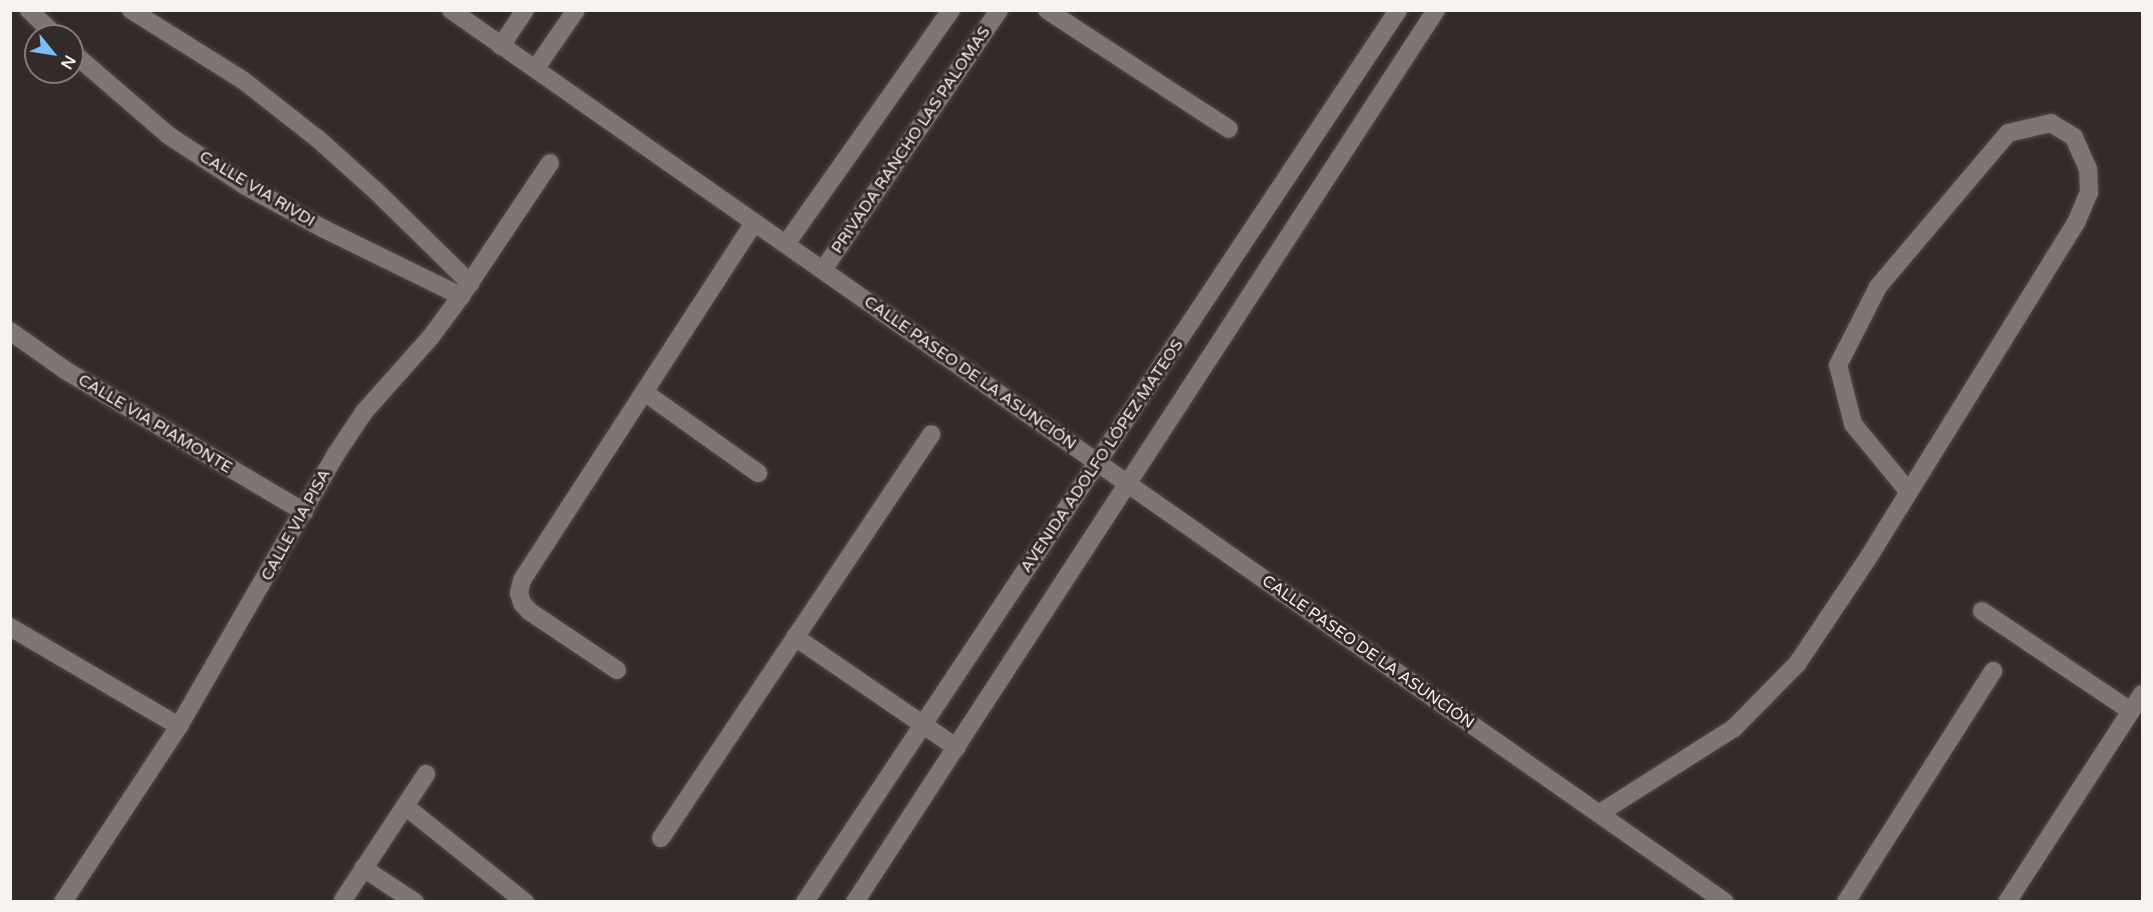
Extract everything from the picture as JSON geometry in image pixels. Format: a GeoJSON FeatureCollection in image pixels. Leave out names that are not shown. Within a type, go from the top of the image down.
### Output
{"type":"FeatureCollection","features":[{"type":"Feature","properties":{"kind":"street"},"geometry":{"type":"LineString","coordinates":[[29,10],[44,24]]}},
{"type":"Feature","properties":{"kind":"street"},"geometry":{"type":"LineString","coordinates":[[131,10],[244,81],[318,139],[376,191],[466,290]]}},
{"type":"Feature","properties":{"kind":"street","name":"CALLE PASEO DE LA ASUNCIÓN"},"geometry":{"type":"LineString","coordinates":[[451,10],[1725,902]]}},
{"type":"Feature","properties":{"kind":"street"},"geometry":{"type":"LineString","coordinates":[[501,46],[525,10]]}},
{"type":"Feature","properties":{"kind":"street"},"geometry":{"type":"LineString","coordinates":[[536,68],[576,10]]}},
{"type":"Feature","properties":{"kind":"street"},"geometry":{"type":"LineString","coordinates":[[786,244],[951,10]]}},
{"type":"Feature","properties":{"kind":"street","name":"PRIVADA RANCHO LAS PALOMAS"},"geometry":{"type":"LineString","coordinates":[[823,270],[999,10]]}},
{"type":"Feature","properties":{"kind":"street"},"geometry":{"type":"LineString","coordinates":[[1047,10],[1229,129]]}},
{"type":"Feature","properties":{"kind":"street","name":"AVENIDA ADOLFO LÓPEZ MATEOS"},"geometry":{"type":"LineString","coordinates":[[805,902],[1398,10]]}},
{"type":"Feature","properties":{"kind":"street"},"geometry":{"type":"LineString","coordinates":[[855,902],[1436,10]]}},
{"type":"Feature","properties":{"kind":"street","name":"CALLE VIA RIVDI"},"geometry":{"type":"LineString","coordinates":[[84,62],[168,135],[244,185],[324,229],[466,290]]}},
{"type":"Feature","properties":{"kind":"street"},"geometry":{"type":"LineString","coordinates":[[1600,813],[1734,728],[1797,664],[1868,558],[2076,224],[2089,193],[2088,169],[2074,137],[2051,123],[2008,134],[1878,287],[1838,365],[1852,424],[1908,491]]}},
{"type":"Feature","properties":{"kind":"street","name":"CALLE VIA PISA"},"geometry":{"type":"LineString","coordinates":[[63,902],[179,726],[336,454],[364,412],[430,338],[466,290],[550,163]]}},
{"type":"Feature","properties":{"kind":"street"},"geometry":{"type":"LineString","coordinates":[[617,670],[530,611],[522,603],[519,593],[522,580],[754,223]]}},
{"type":"Feature","properties":{"kind":"street","name":"CALLE VIA PIAMONTE"},"geometry":{"type":"LineString","coordinates":[[10,331],[66,370],[304,512]]}},
{"type":"Feature","properties":{"kind":"street"},"geometry":{"type":"LineString","coordinates":[[644,392],[758,472]]}},
{"type":"Feature","properties":{"kind":"street"},"geometry":{"type":"LineString","coordinates":[[661,838],[931,434]]}},
{"type":"Feature","properties":{"kind":"street"},"geometry":{"type":"LineString","coordinates":[[1982,611],[2131,711]]}},
{"type":"Feature","properties":{"kind":"street"},"geometry":{"type":"LineString","coordinates":[[10,627],[179,726]]}},
{"type":"Feature","properties":{"kind":"street"},"geometry":{"type":"LineString","coordinates":[[795,637],[957,748]]}},
{"type":"Feature","properties":{"kind":"street"},"geometry":{"type":"LineString","coordinates":[[1846,902],[1993,671]]}},
{"type":"Feature","properties":{"kind":"street"},"geometry":{"type":"LineString","coordinates":[[2007,902],[2142,694]]}},
{"type":"Feature","properties":{"kind":"street"},"geometry":{"type":"LineString","coordinates":[[343,900],[426,774]]}},
{"type":"Feature","properties":{"kind":"street"},"geometry":{"type":"LineString","coordinates":[[405,806],[525,902]]}},
{"type":"Feature","properties":{"kind":"street"},"geometry":{"type":"LineString","coordinates":[[363,868],[415,902]]}}]}
